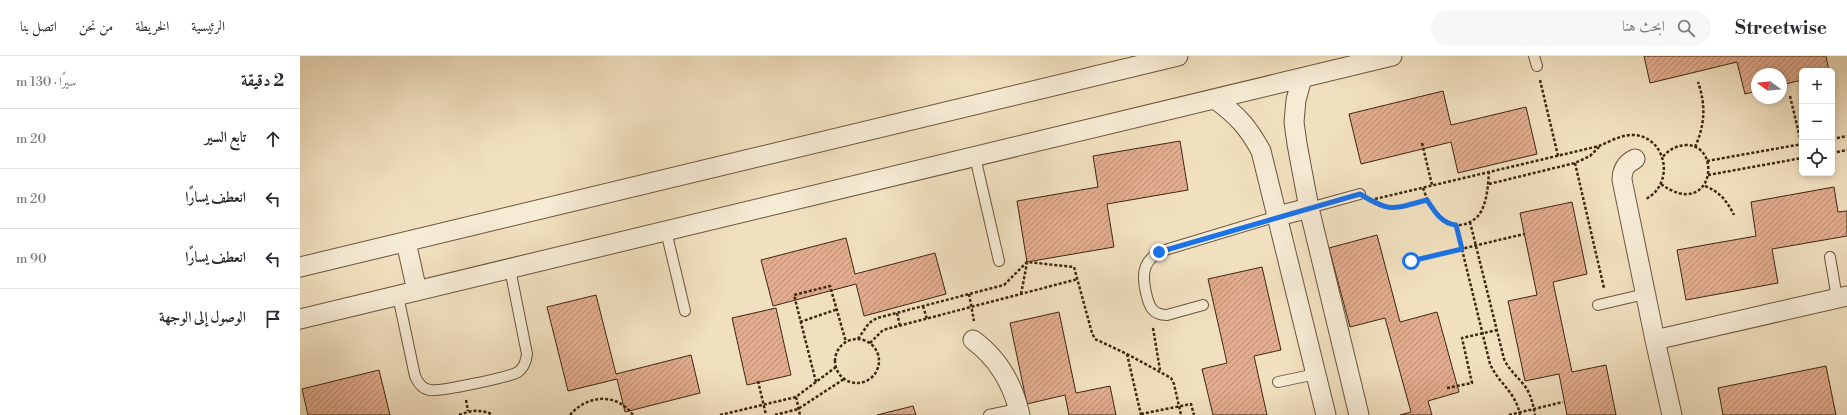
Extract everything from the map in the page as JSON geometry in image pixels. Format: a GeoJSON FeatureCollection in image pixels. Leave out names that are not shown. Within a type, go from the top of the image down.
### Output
{"type":"FeatureCollection","features":[{"type":"Feature","properties":{"kind":"street"},"geometry":{"type":"LineString","coordinates":[[300,267],[1178,56]]}},
{"type":"Feature","properties":{"kind":"street"},"geometry":{"type":"LineString","coordinates":[[300,319],[1392,56]]}},
{"type":"Feature","properties":{"kind":"street"},"geometry":{"type":"LineString","coordinates":[[1302,78],[1296,100],[1294,122],[1297,144],[1309,208],[1359,415]]}},
{"type":"Feature","properties":{"kind":"street"},"geometry":{"type":"LineString","coordinates":[[1215,99],[1234,113],[1250,130],[1261,151],[1326,415]]}},
{"type":"Feature","properties":{"kind":"street"},"geometry":{"type":"LineString","coordinates":[[1634,159],[1622,172],[1622,180],[1645,294],[1672,415]]}},
{"type":"Feature","properties":{"kind":"street"},"geometry":{"type":"LineString","coordinates":[[1278,216],[1309,208]]}},
{"type":"Feature","properties":{"kind":"street"},"geometry":{"type":"LineString","coordinates":[[406,242],[417,291]]}},
{"type":"Feature","properties":{"kind":"street"},"geometry":{"type":"LineString","coordinates":[[1655,340],[1842,297]]}},
{"type":"Feature","properties":{"kind":"street"},"geometry":{"type":"LineString","coordinates":[[973,340],[991,354],[1002,370],[1012,389],[1019,412]]}},
{"type":"Feature","properties":{"kind":"lane"},"geometry":{"type":"LineString","coordinates":[[1534,56],[1537,66]]}},
{"type":"Feature","properties":{"kind":"lane"},"geometry":{"type":"LineString","coordinates":[[975,157],[999,260]]}},
{"type":"Feature","properties":{"kind":"lane"},"geometry":{"type":"LineString","coordinates":[[1309,208],[1360,194]]}},
{"type":"Feature","properties":{"kind":"lane"},"geometry":{"type":"LineString","coordinates":[[1203,305],[1161,315],[1156,313],[1149,306],[1143,274],[1149,261],[1159,252],[1278,216]]}},
{"type":"Feature","properties":{"kind":"lane"},"geometry":{"type":"LineString","coordinates":[[666,231],[685,311]]}},
{"type":"Feature","properties":{"kind":"lane"},"geometry":{"type":"LineString","coordinates":[[1830,257],[1842,297]]}},
{"type":"Feature","properties":{"kind":"lane"},"geometry":{"type":"LineString","coordinates":[[398,296],[415,376],[423,387],[429,390],[436,390],[513,375],[524,367],[527,354],[510,269]]}},
{"type":"Feature","properties":{"kind":"lane"},"geometry":{"type":"LineString","coordinates":[[1602,304],[1645,294]]}},
{"type":"Feature","properties":{"kind":"lane"},"geometry":{"type":"LineString","coordinates":[[1278,382],[1316,374]]}},
{"type":"Feature","properties":{"kind":"lane"},"geometry":{"type":"LineString","coordinates":[[990,415],[1019,412]]}},
{"type":"Feature","properties":{"kind":"path"},"geometry":{"type":"LineString","coordinates":[[1537,66],[1558,156]]}},
{"type":"Feature","properties":{"kind":"path"},"geometry":{"type":"LineString","coordinates":[[1695,148],[1703,125],[1704,113],[1704,102],[1698,82]]}},
{"type":"Feature","properties":{"kind":"path"},"geometry":{"type":"LineString","coordinates":[[1790,96],[1801,140]]}},
{"type":"Feature","properties":{"kind":"path"},"geometry":{"type":"LineString","coordinates":[[1835,138],[1847,136]]}},
{"type":"Feature","properties":{"kind":"path"},"geometry":{"type":"LineString","coordinates":[[1422,143],[1432,185]]}},
{"type":"Feature","properties":{"kind":"path"},"geometry":{"type":"LineString","coordinates":[[1661,184],[1672,191],[1686,195],[1695,193],[1705,186],[1708,175],[1707,161],[1701,150],[1683,145],[1675,147],[1662,158]]}},
{"type":"Feature","properties":{"kind":"path"},"geometry":{"type":"LineString","coordinates":[[1427,200],[1391,208],[1378,205],[1370,200],[1599,146],[1590,156],[1575,163],[1488,184]]}},
{"type":"Feature","properties":{"kind":"path"},"geometry":{"type":"LineString","coordinates":[[1707,161],[1799,146]]}},
{"type":"Feature","properties":{"kind":"path"},"geometry":{"type":"LineString","coordinates":[[1835,152],[1847,150]]}},
{"type":"Feature","properties":{"kind":"path"},"geometry":{"type":"LineString","coordinates":[[1708,175],[1799,159]]}},
{"type":"Feature","properties":{"kind":"path"},"geometry":{"type":"LineString","coordinates":[[1575,163],[1602,304]]}},
{"type":"Feature","properties":{"kind":"path"},"geometry":{"type":"LineString","coordinates":[[1423,188],[1427,200],[1445,221],[1456,225],[1461,225],[1470,222],[1479,215],[1488,184],[1489,172]]}},
{"type":"Feature","properties":{"kind":"path"},"geometry":{"type":"LineString","coordinates":[[1705,186],[1722,196],[1734,215]]}},
{"type":"Feature","properties":{"kind":"path"},"geometry":{"type":"LineString","coordinates":[[1470,222],[1507,365],[1531,396],[1535,415]]}},
{"type":"Feature","properties":{"kind":"path"},"geometry":{"type":"LineString","coordinates":[[1456,225],[1490,364],[1494,372],[1517,402],[1520,414]]}},
{"type":"Feature","properties":{"kind":"path"},"geometry":{"type":"LineString","coordinates":[[1411,261],[1524,234]]}},
{"type":"Feature","properties":{"kind":"path"},"geometry":{"type":"LineString","coordinates":[[1027,262],[1074,267],[1095,339],[1160,370],[1171,378],[1174,384],[1181,415]]}},
{"type":"Feature","properties":{"kind":"path"},"geometry":{"type":"LineString","coordinates":[[1021,294],[1027,262]]}},
{"type":"Feature","properties":{"kind":"path"},"geometry":{"type":"LineString","coordinates":[[858,339],[865,327],[872,320],[1004,285],[1027,262]]}},
{"type":"Feature","properties":{"kind":"path"},"geometry":{"type":"LineString","coordinates":[[870,343],[883,330],[1078,279]]}},
{"type":"Feature","properties":{"kind":"path"},"geometry":{"type":"LineString","coordinates":[[816,382],[794,296],[830,286],[846,342]]}},
{"type":"Feature","properties":{"kind":"path"},"geometry":{"type":"LineString","coordinates":[[924,306],[927,319]]}},
{"type":"Feature","properties":{"kind":"path"},"geometry":{"type":"LineString","coordinates":[[1149,306],[1160,370]]}},
{"type":"Feature","properties":{"kind":"path"},"geometry":{"type":"LineString","coordinates":[[800,322],[838,310]]}},
{"type":"Feature","properties":{"kind":"path"},"geometry":{"type":"LineString","coordinates":[[897,313],[900,326]]}},
{"type":"Feature","properties":{"kind":"path"},"geometry":{"type":"LineString","coordinates":[[1447,388],[1472,383],[1462,338],[1497,330]]}},
{"type":"Feature","properties":{"kind":"path"},"geometry":{"type":"LineString","coordinates":[[858,339],[870,343],[875,348],[879,355],[880,363],[873,377],[859,383],[844,379],[836,367],[837,353],[846,342],[858,339]]}},
{"type":"Feature","properties":{"kind":"path"},"geometry":{"type":"LineString","coordinates":[[1127,354],[1141,415],[1191,404],[1194,415]]}},
{"type":"Feature","properties":{"kind":"path"},"geometry":{"type":"LineString","coordinates":[[720,415],[733,414],[796,397],[836,367]]}},
{"type":"Feature","properties":{"kind":"path"},"geometry":{"type":"LineString","coordinates":[[775,415],[798,409],[844,379]]}},
{"type":"Feature","properties":{"kind":"path"},"geometry":{"type":"LineString","coordinates":[[758,381],[766,415]]}},
{"type":"Feature","properties":{"kind":"path"},"geometry":{"type":"LineString","coordinates":[[796,397],[800,415]]}},
{"type":"Feature","properties":{"kind":"path"},"geometry":{"type":"LineString","coordinates":[[570,415],[582,404],[597,398],[615,401],[624,405],[633,415]]}},
{"type":"Feature","properties":{"kind":"path"},"geometry":{"type":"LineString","coordinates":[[1509,415],[1520,414],[1563,402]]}},
{"type":"Feature","properties":{"kind":"path"},"geometry":{"type":"LineString","coordinates":[[459,415],[468,411],[478,410],[493,415]]}},
{"type":"Feature","properties":{"kind":"building"},"geometry":{"type":"Polygon","coordinates":[[[1644,56],[1826,56],[1828,68],[1799,68],[1799,81],[1787,84],[1787,68],[1751,68],[1751,92],[1745,94],[1737,62],[1650,83],[1644,56]]]}},
{"type":"Feature","properties":{"kind":"building"},"geometry":{"type":"Polygon","coordinates":[[[1443,91],[1451,125],[1526,107],[1537,154],[1458,173],[1451,142],[1361,164],[1349,114],[1443,91]]]}},
{"type":"Feature","properties":{"kind":"building"},"geometry":{"type":"Polygon","coordinates":[[[1180,141],[1188,190],[1107,204],[1114,247],[1027,262],[1017,201],[1098,187],[1093,156],[1180,141]]]}},
{"type":"Feature","properties":{"kind":"building"},"geometry":{"type":"Polygon","coordinates":[[[1834,187],[1838,212],[1847,211],[1847,236],[1772,249],[1778,283],[1686,300],[1677,250],[1756,236],[1751,202],[1834,187]]]}},
{"type":"Feature","properties":{"kind":"building"},"geometry":{"type":"Polygon","coordinates":[[[1572,202],[1587,274],[1553,282],[1572,372],[1606,365],[1616,415],[1567,415],[1559,374],[1525,381],[1508,301],[1537,295],[1520,213],[1572,202]]]}},
{"type":"Feature","properties":{"kind":"building"},"geometry":{"type":"Polygon","coordinates":[[[1377,235],[1400,322],[1437,312],[1459,392],[1428,401],[1432,415],[1400,415],[1411,412],[1385,318],[1350,327],[1329,248],[1377,235]]]}},
{"type":"Feature","properties":{"kind":"building"},"geometry":{"type":"Polygon","coordinates":[[[846,238],[855,274],[935,253],[946,294],[864,316],[856,284],[773,306],[761,260],[846,238]]]}},
{"type":"Feature","properties":{"kind":"building"},"geometry":{"type":"Polygon","coordinates":[[[1262,267],[1281,350],[1254,356],[1267,415],[1213,415],[1202,369],[1227,363],[1208,279],[1262,267]]]}},
{"type":"Feature","properties":{"kind":"building"},"geometry":{"type":"Polygon","coordinates":[[[596,295],[616,374],[691,355],[700,393],[625,412],[617,379],[568,391],[547,307],[596,295]]]}},
{"type":"Feature","properties":{"kind":"building"},"geometry":{"type":"Polygon","coordinates":[[[776,308],[791,375],[747,385],[732,318],[776,308]]]}},
{"type":"Feature","properties":{"kind":"building"},"geometry":{"type":"Polygon","coordinates":[[[1059,312],[1076,393],[1110,386],[1116,415],[1069,415],[1065,395],[1027,404],[1010,323],[1059,312]]]}},
{"type":"Feature","properties":{"kind":"building"},"geometry":{"type":"Polygon","coordinates":[[[1826,366],[1836,415],[1723,415],[1718,388],[1826,366]]]}},
{"type":"Feature","properties":{"kind":"building"},"geometry":{"type":"Polygon","coordinates":[[[379,370],[390,415],[308,415],[302,389],[379,370]]]}},
{"type":"Feature","properties":{"kind":"building"},"geometry":{"type":"Polygon","coordinates":[[[913,406],[916,415],[877,415],[913,406]]]}},
{"type":"Feature","properties":{"kind":"route"},"geometry":{"type":"LineString","coordinates":[[1159,252],[1278,216],[1360,194],[1384,208],[1397,208],[1427,200],[1434,211],[1445,221],[1456,225],[1462,249],[1411,261]]}}]}
